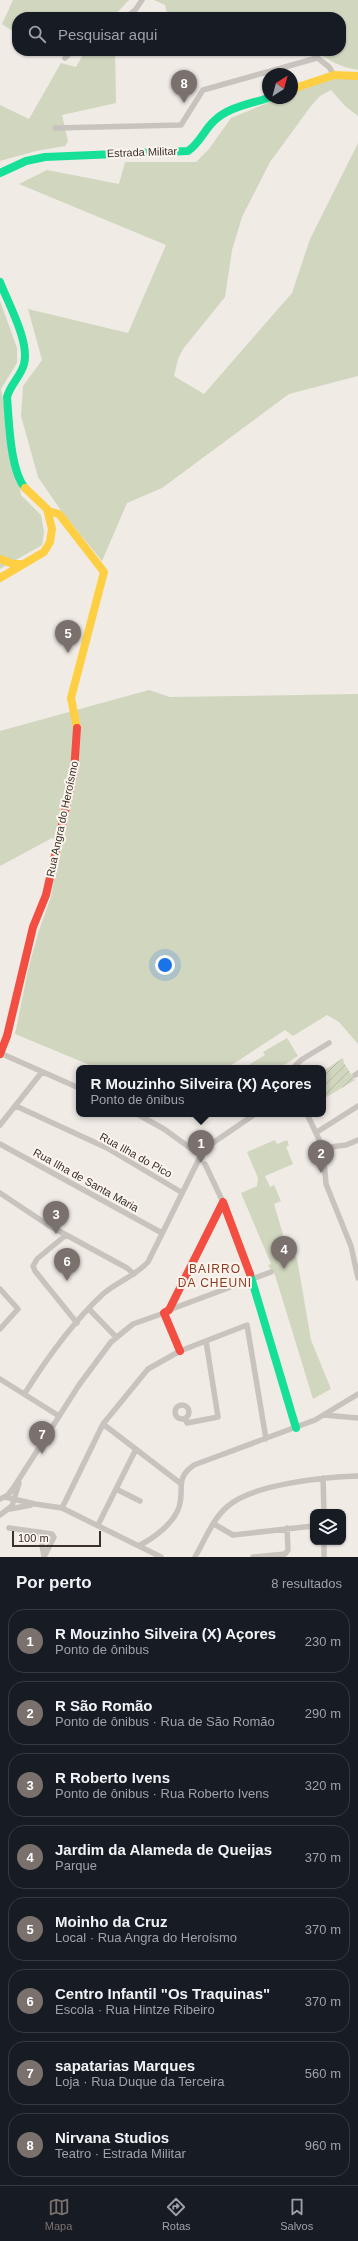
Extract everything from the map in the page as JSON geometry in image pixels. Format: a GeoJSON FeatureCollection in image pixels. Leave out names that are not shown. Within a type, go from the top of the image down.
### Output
{"type":"FeatureCollection","features":[{"type":"Feature","properties":{"kind":"street"},"geometry":{"type":"LineString","coordinates":[[133,12],[142,0]]}},
{"type":"Feature","properties":{"kind":"street"},"geometry":{"type":"LineString","coordinates":[[315,56],[329,67],[334,75]]}},
{"type":"Feature","properties":{"kind":"street"},"geometry":{"type":"LineString","coordinates":[[55,128],[181,125],[203,90],[317,58]]}},
{"type":"Feature","properties":{"kind":"street"},"geometry":{"type":"LineString","coordinates":[[298,87],[334,75],[358,76]]}},
{"type":"Feature","properties":{"kind":"street","name":"Estrada Militar"},"geometry":{"type":"LineString","coordinates":[[0,173],[26,161],[45,157],[188,150],[199,143],[209,126],[223,114],[262,100]]}},
{"type":"Feature","properties":{"kind":"street"},"geometry":{"type":"LineString","coordinates":[[0,282],[22,340],[24,352],[24,363],[6,397],[19,476],[27,492],[44,504],[48,511],[51,526],[50,547],[25,563],[2,574],[0,560],[12,564],[25,563]]}},
{"type":"Feature","properties":{"kind":"street","name":"Rua Angra do Heroísmo"},"geometry":{"type":"LineString","coordinates":[[0,1053],[7,1036],[33,927],[46,895],[74,772],[77,729],[71,698],[104,572],[59,514],[48,511]]}},
{"type":"Feature","properties":{"kind":"street"},"geometry":{"type":"LineString","coordinates":[[296,1065],[301,1060],[329,1043]]}},
{"type":"Feature","properties":{"kind":"street"},"geometry":{"type":"LineString","coordinates":[[0,1053],[76,1087]]}},
{"type":"Feature","properties":{"kind":"street"},"geometry":{"type":"LineString","coordinates":[[0,1125],[42,1072]]}},
{"type":"Feature","properties":{"kind":"street","name":"Rua Ilha do Pico"},"geometry":{"type":"LineString","coordinates":[[16,1106],[106,1148],[182,1192]]}},
{"type":"Feature","properties":{"kind":"street"},"geometry":{"type":"LineString","coordinates":[[316,1132],[358,1106]]}},
{"type":"Feature","properties":{"kind":"street"},"geometry":{"type":"LineString","coordinates":[[142,1117],[164,1129],[200,1155]]}},
{"type":"Feature","properties":{"kind":"street"},"geometry":{"type":"LineString","coordinates":[[25,1393],[51,1354],[89,1309],[108,1290],[134,1274],[148,1262],[200,1155],[207,1146],[250,1117]]}},
{"type":"Feature","properties":{"kind":"street"},"geometry":{"type":"LineString","coordinates":[[308,1117],[323,1148],[326,1184],[351,1246],[358,1278]]}},
{"type":"Feature","properties":{"kind":"street"},"geometry":{"type":"LineString","coordinates":[[323,1148],[346,1145],[358,1140]]}},
{"type":"Feature","properties":{"kind":"street","name":"Rua Ilha de Santa Maria"},"geometry":{"type":"LineString","coordinates":[[0,1144],[162,1233]]}},
{"type":"Feature","properties":{"kind":"street"},"geometry":{"type":"LineString","coordinates":[[205,1164],[223,1202],[252,1279],[296,1428]]}},
{"type":"Feature","properties":{"kind":"street"},"geometry":{"type":"LineString","coordinates":[[0,1193],[66,1235],[127,1268],[134,1274]]}},
{"type":"Feature","properties":{"kind":"street"},"geometry":{"type":"LineString","coordinates":[[180,1350],[167,1311],[223,1202]]}},
{"type":"Feature","properties":{"kind":"street"},"geometry":{"type":"LineString","coordinates":[[66,1235],[37,1259],[33,1266],[35,1272],[77,1323]]}},
{"type":"Feature","properties":{"kind":"street"},"geometry":{"type":"LineString","coordinates":[[0,1514],[9,1501],[19,1480],[59,1416],[89,1370],[116,1336],[133,1324],[271,1272]]}},
{"type":"Feature","properties":{"kind":"street"},"geometry":{"type":"LineString","coordinates":[[0,1289],[18,1309],[0,1329]]}},
{"type":"Feature","properties":{"kind":"street"},"geometry":{"type":"LineString","coordinates":[[89,1309],[116,1336]]}},
{"type":"Feature","properties":{"kind":"street"},"geometry":{"type":"LineString","coordinates":[[62,1508],[103,1424],[148,1369],[180,1350],[247,1325],[266,1439]]}},
{"type":"Feature","properties":{"kind":"street"},"geometry":{"type":"LineString","coordinates":[[185,1419],[187,1423],[218,1417],[206,1341]]}},
{"type":"Feature","properties":{"kind":"street"},"geometry":{"type":"LineString","coordinates":[[0,1378],[59,1416]]}},
{"type":"Feature","properties":{"kind":"street"},"geometry":{"type":"LineString","coordinates":[[140,1545],[161,1532],[177,1511],[180,1506],[180,1483],[188,1470],[194,1465],[296,1428],[324,1415],[358,1394]]}},
{"type":"Feature","properties":{"kind":"street"},"geometry":{"type":"LineString","coordinates":[[324,1415],[358,1418]]}},
{"type":"Feature","properties":{"kind":"street"},"geometry":{"type":"LineString","coordinates":[[103,1424],[180,1483]]}},
{"type":"Feature","properties":{"kind":"street"},"geometry":{"type":"LineString","coordinates":[[98,1525],[136,1449]]}},
{"type":"Feature","properties":{"kind":"street"},"geometry":{"type":"LineString","coordinates":[[195,1557],[222,1511],[236,1500],[290,1482],[358,1476]]}},
{"type":"Feature","properties":{"kind":"street"},"geometry":{"type":"LineString","coordinates":[[324,1478],[324,1509]]}},
{"type":"Feature","properties":{"kind":"street"},"geometry":{"type":"LineString","coordinates":[[9,1501],[19,1480]]}},
{"type":"Feature","properties":{"kind":"street"},"geometry":{"type":"LineString","coordinates":[[116,1489],[140,1501]]}},
{"type":"Feature","properties":{"kind":"street"},"geometry":{"type":"LineString","coordinates":[[9,1501],[62,1508],[140,1545],[161,1557]]}},
{"type":"Feature","properties":{"kind":"street"},"geometry":{"type":"LineString","coordinates":[[9,1501],[35,1504]]}},
{"type":"Feature","properties":{"kind":"street"},"geometry":{"type":"LineString","coordinates":[[214,1524],[233,1535],[310,1526]]}},
{"type":"Feature","properties":{"kind":"street"},"geometry":{"type":"LineString","coordinates":[[9,1528],[40,1532]]}},
{"type":"Feature","properties":{"kind":"street"},"geometry":{"type":"LineString","coordinates":[[253,1557],[285,1554],[288,1550],[287,1528]]}},
{"type":"Feature","properties":{"kind":"street"},"geometry":{"type":"LineString","coordinates":[[324,1545],[324,1557]]}},
{"type":"Feature","properties":{"kind":"green space"},"geometry":{"type":"Polygon","coordinates":[[[13,0],[129,0],[118,12],[12,12],[12,31],[2,24],[13,0]]]}},
{"type":"Feature","properties":{"kind":"green space"},"geometry":{"type":"Polygon","coordinates":[[[154,0],[358,0],[358,70],[335,63],[322,56],[346,56],[346,12],[167,12],[165,5],[154,0]]]}},
{"type":"Feature","properties":{"kind":"green space"},"geometry":{"type":"Polygon","coordinates":[[[82,56],[115,56],[116,103],[62,115],[68,141],[65,146],[36,151],[0,161],[0,105],[29,119],[61,63],[76,67],[82,56]]]}},
{"type":"Feature","properties":{"kind":"green space"},"geometry":{"type":"Polygon","coordinates":[[[328,79],[358,79],[358,116],[345,106],[331,90],[320,96],[311,106],[270,162],[242,217],[232,250],[225,297],[183,349],[178,359],[174,376],[204,394],[292,293],[310,239],[358,143],[358,376],[289,394],[162,488],[127,503],[102,561],[62,512],[38,477],[21,416],[23,386],[42,360],[28,309],[128,333],[166,245],[19,184],[47,170],[119,184],[125,162],[196,162],[209,149],[231,118],[265,104],[298,104],[298,91],[328,79]]]}},
{"type":"Feature","properties":{"kind":"green space"},"geometry":{"type":"Polygon","coordinates":[[[0,301],[17,348],[17,363],[1,389],[21,495],[41,515],[44,532],[42,545],[0,569],[0,301]]]}},
{"type":"Feature","properties":{"kind":"green space"},"geometry":{"type":"Polygon","coordinates":[[[149,690],[170,697],[358,694],[358,1044],[339,1022],[327,1015],[293,1036],[285,1030],[232,1065],[90,1065],[15,1034],[28,970],[39,930],[51,897],[60,843],[52,838],[0,866],[0,731],[149,690]]]}},
{"type":"Feature","properties":{"kind":"green space"},"geometry":{"type":"Polygon","coordinates":[[[287,1038],[298,1056],[284,1065],[249,1065],[265,1055],[263,1052],[287,1038]]]}},
{"type":"Feature","properties":{"kind":"green space"},"geometry":{"type":"Polygon","coordinates":[[[343,1058],[344,1063],[355,1080],[326,1097],[326,1069],[343,1058]]]}},
{"type":"Feature","properties":{"kind":"green space"},"geometry":{"type":"Polygon","coordinates":[[[275,1140],[277,1144],[287,1140],[289,1145],[286,1147],[293,1164],[265,1176],[270,1187],[274,1185],[281,1201],[274,1204],[285,1241],[297,1259],[311,1340],[331,1389],[313,1399],[275,1275],[268,1265],[271,1264],[241,1193],[257,1186],[258,1178],[247,1152],[275,1140]]]}},
{"type":"Feature","properties":{"kind":"traffic: fast"},"geometry":{"type":"LineString","coordinates":[[0,173],[26,161],[45,157],[188,151],[220,116],[232,109],[262,100]]}},
{"type":"Feature","properties":{"kind":"traffic: fast"},"geometry":{"type":"LineString","coordinates":[[0,282],[17,323],[24,345],[25,355],[23,368],[10,388],[7,397],[13,458],[16,470],[25,488]]}},
{"type":"Feature","properties":{"kind":"traffic: fast"},"geometry":{"type":"LineString","coordinates":[[250,1274],[296,1428]]}},
{"type":"Feature","properties":{"kind":"traffic: slow"},"geometry":{"type":"LineString","coordinates":[[298,87],[334,75],[358,76]]}},
{"type":"Feature","properties":{"kind":"traffic: slow"},"geometry":{"type":"LineString","coordinates":[[0,578],[44,552],[50,542],[52,529],[47,509],[25,488]]}},
{"type":"Feature","properties":{"kind":"traffic: slow"},"geometry":{"type":"LineString","coordinates":[[48,511],[59,514],[104,572],[71,698],[77,728]]}},
{"type":"Feature","properties":{"kind":"traffic: slow"},"geometry":{"type":"LineString","coordinates":[[0,559],[13,564],[22,564]]}},
{"type":"Feature","properties":{"kind":"traffic: jam"},"geometry":{"type":"LineString","coordinates":[[0,1054],[7,1036],[33,927],[46,895],[74,772],[77,728]]}},
{"type":"Feature","properties":{"kind":"traffic: jam"},"geometry":{"type":"LineString","coordinates":[[180,1351],[164,1313],[169,1310],[223,1202],[250,1274]]}},
{"type":"Feature","properties":{"kind":"place","name":"Nirvana Studios"},"geometry":{"type":"Point","coordinates":[184,103]}},
{"type":"Feature","properties":{"kind":"place","name":"Moinho da Cruz"},"geometry":{"type":"Point","coordinates":[68,653]}},
{"type":"Feature","properties":{"kind":"place","name":"R Mouzinho Silveira (X) Açores"},"geometry":{"type":"Point","coordinates":[201,1163]}},
{"type":"Feature","properties":{"kind":"place","name":"R São Romão"},"geometry":{"type":"Point","coordinates":[321,1173]}},
{"type":"Feature","properties":{"kind":"place","name":"R Roberto Ivens"},"geometry":{"type":"Point","coordinates":[56,1234]}},
{"type":"Feature","properties":{"kind":"place","name":"Jardim da Alameda de Queijas"},"geometry":{"type":"Point","coordinates":[284,1269]}},
{"type":"Feature","properties":{"kind":"place","name":"Centro Infantil \"Os Traquinas\""},"geometry":{"type":"Point","coordinates":[67,1281]}},
{"type":"Feature","properties":{"kind":"place","name":"sapatarias Marques"},"geometry":{"type":"Point","coordinates":[42,1454]}},
{"type":"Feature","properties":{"kind":"district","name":"BAIRRO DA CHEUNI"},"geometry":{"type":"Point","coordinates":[215,1276]}}]}
